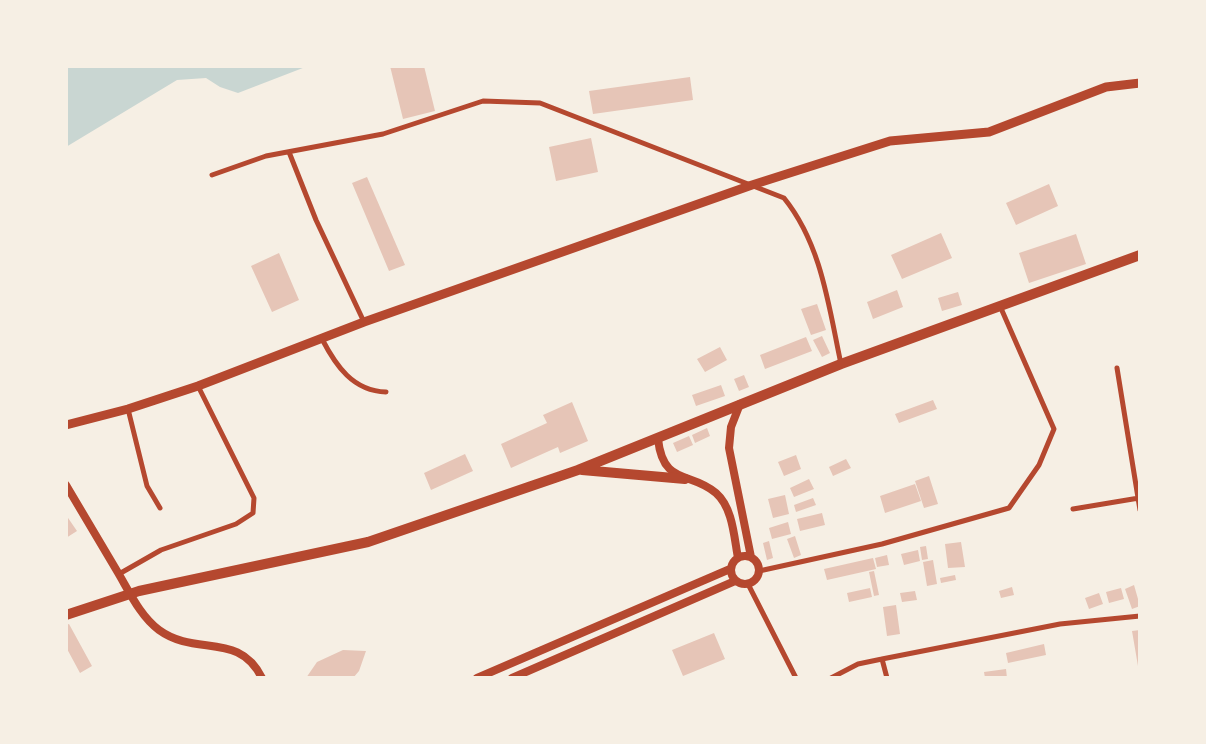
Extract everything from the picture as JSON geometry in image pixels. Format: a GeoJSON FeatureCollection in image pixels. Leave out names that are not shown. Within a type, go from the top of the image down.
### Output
{"type":"FeatureCollection","features":[{"type":"Feature","properties":{"kind":"main road"},"geometry":{"type":"LineString","coordinates":[[66,425],[128,409],[198,386],[364,322],[752,186],[890,141],[989,132],[1106,87],[1140,83]]}},
{"type":"Feature","properties":{"kind":"main road"},"geometry":{"type":"LineString","coordinates":[[66,615],[130,593],[368,542],[578,470],[841,364],[1140,255]]}},
{"type":"Feature","properties":{"kind":"main road"},"geometry":{"type":"LineString","coordinates":[[578,470],[685,479]]}},
{"type":"Feature","properties":{"kind":"street"},"geometry":{"type":"LineString","coordinates":[[212,175],[266,156],[383,134],[483,101],[540,103],[784,198],[792,208],[809,240],[821,272],[841,364]]}},
{"type":"Feature","properties":{"kind":"street"},"geometry":{"type":"LineString","coordinates":[[289,152],[316,220],[364,322]]}},
{"type":"Feature","properties":{"kind":"street"},"geometry":{"type":"LineString","coordinates":[[759,572],[882,544],[1009,508],[1039,465],[1054,429],[1000,306]]}},
{"type":"Feature","properties":{"kind":"street"},"geometry":{"type":"LineString","coordinates":[[322,339],[336,365],[351,378],[371,391],[386,392]]}},
{"type":"Feature","properties":{"kind":"street"},"geometry":{"type":"LineString","coordinates":[[1116,368],[1140,510]]}},
{"type":"Feature","properties":{"kind":"street"},"geometry":{"type":"LineString","coordinates":[[119,574],[161,550],[236,524],[253,513],[254,498],[198,386]]}},
{"type":"Feature","properties":{"kind":"street"},"geometry":{"type":"LineString","coordinates":[[512,678],[735,581],[748,584],[754,582],[759,572],[755,561],[751,557],[749,538],[729,448],[731,427],[740,404]]}},
{"type":"Feature","properties":{"kind":"street"},"geometry":{"type":"LineString","coordinates":[[128,409],[147,486],[160,508]]}},
{"type":"Feature","properties":{"kind":"street"},"geometry":{"type":"LineString","coordinates":[[477,678],[730,569],[738,558],[733,526],[726,506],[717,494],[707,486],[685,479],[663,460],[658,439]]}},
{"type":"Feature","properties":{"kind":"street"},"geometry":{"type":"LineString","coordinates":[[68,490],[149,621],[159,630],[182,642],[236,650],[254,663],[262,678]]}},
{"type":"Feature","properties":{"kind":"street"},"geometry":{"type":"LineString","coordinates":[[1073,509],[1139,498]]}},
{"type":"Feature","properties":{"kind":"street"},"geometry":{"type":"LineString","coordinates":[[738,558],[751,557]]}},
{"type":"Feature","properties":{"kind":"street"},"geometry":{"type":"LineString","coordinates":[[730,569],[735,581]]}},
{"type":"Feature","properties":{"kind":"street"},"geometry":{"type":"LineString","coordinates":[[748,584],[796,678]]}},
{"type":"Feature","properties":{"kind":"street"},"geometry":{"type":"LineString","coordinates":[[640,607],[646,619]]}},
{"type":"Feature","properties":{"kind":"street"},"geometry":{"type":"LineString","coordinates":[[831,678],[858,664],[882,659],[1060,624],[1140,616]]}},
{"type":"Feature","properties":{"kind":"street"},"geometry":{"type":"LineString","coordinates":[[549,646],[555,659]]}},
{"type":"Feature","properties":{"kind":"street"},"geometry":{"type":"LineString","coordinates":[[882,659],[887,678]]}},
{"type":"Feature","properties":{"kind":"shaded area"},"geometry":{"type":"Polygon","coordinates":[[[66,66],[308,66],[238,93],[220,87],[206,78],[177,80],[66,147],[66,66]]]}},
{"type":"Feature","properties":{"kind":"building"},"geometry":{"type":"Polygon","coordinates":[[[390,66],[424,66],[435,111],[403,119],[390,66]]]}},
{"type":"Feature","properties":{"kind":"building"},"geometry":{"type":"Polygon","coordinates":[[[690,77],[693,100],[593,114],[589,91],[690,77]]]}},
{"type":"Feature","properties":{"kind":"building"},"geometry":{"type":"Polygon","coordinates":[[[591,138],[598,172],[556,181],[549,147],[591,138]]]}},
{"type":"Feature","properties":{"kind":"building"},"geometry":{"type":"Polygon","coordinates":[[[367,177],[405,265],[389,271],[352,183],[367,177]]]}},
{"type":"Feature","properties":{"kind":"building"},"geometry":{"type":"Polygon","coordinates":[[[1049,184],[1058,206],[1016,225],[1006,203],[1049,184]]]}},
{"type":"Feature","properties":{"kind":"building"},"geometry":{"type":"Polygon","coordinates":[[[941,233],[952,258],[902,279],[891,255],[941,233]]]}},
{"type":"Feature","properties":{"kind":"building"},"geometry":{"type":"Polygon","coordinates":[[[1076,234],[1086,264],[1029,283],[1019,253],[1076,234]]]}},
{"type":"Feature","properties":{"kind":"building"},"geometry":{"type":"Polygon","coordinates":[[[279,253],[299,300],[272,312],[251,266],[279,253]]]}},
{"type":"Feature","properties":{"kind":"building"},"geometry":{"type":"Polygon","coordinates":[[[897,290],[903,307],[873,319],[867,302],[897,290]]]}},
{"type":"Feature","properties":{"kind":"building"},"geometry":{"type":"Polygon","coordinates":[[[958,292],[962,305],[942,311],[938,298],[958,292]]]}},
{"type":"Feature","properties":{"kind":"building"},"geometry":{"type":"Polygon","coordinates":[[[817,304],[826,330],[811,335],[801,309],[817,304]]]}},
{"type":"Feature","properties":{"kind":"building"},"geometry":{"type":"Polygon","coordinates":[[[822,336],[830,353],[822,357],[813,340],[822,336]]]}},
{"type":"Feature","properties":{"kind":"building"},"geometry":{"type":"Polygon","coordinates":[[[806,337],[812,351],[765,369],[760,355],[806,337]]]}},
{"type":"Feature","properties":{"kind":"building"},"geometry":{"type":"Polygon","coordinates":[[[720,347],[727,360],[705,372],[697,359],[720,347]]]}},
{"type":"Feature","properties":{"kind":"building"},"geometry":{"type":"Polygon","coordinates":[[[744,375],[749,387],[739,391],[734,379],[744,375]]]}},
{"type":"Feature","properties":{"kind":"building"},"geometry":{"type":"Polygon","coordinates":[[[721,385],[725,396],[696,406],[692,395],[721,385]]]}},
{"type":"Feature","properties":{"kind":"building"},"geometry":{"type":"Polygon","coordinates":[[[933,400],[937,409],[899,423],[895,414],[933,400]]]}},
{"type":"Feature","properties":{"kind":"building"},"geometry":{"type":"Polygon","coordinates":[[[572,402],[588,441],[560,453],[558,447],[511,468],[501,444],[547,423],[543,415],[572,402]]]}},
{"type":"Feature","properties":{"kind":"building"},"geometry":{"type":"Polygon","coordinates":[[[707,428],[710,436],[695,443],[692,435],[707,428]]]}},
{"type":"Feature","properties":{"kind":"building"},"geometry":{"type":"Polygon","coordinates":[[[689,436],[693,445],[677,452],[673,443],[689,436]]]}},
{"type":"Feature","properties":{"kind":"building"},"geometry":{"type":"Polygon","coordinates":[[[465,454],[473,471],[431,490],[424,473],[465,454]]]}},
{"type":"Feature","properties":{"kind":"building"},"geometry":{"type":"Polygon","coordinates":[[[796,455],[801,469],[784,476],[778,462],[796,455]]]}},
{"type":"Feature","properties":{"kind":"building"},"geometry":{"type":"Polygon","coordinates":[[[846,459],[851,468],[833,476],[829,467],[846,459]]]}},
{"type":"Feature","properties":{"kind":"building"},"geometry":{"type":"Polygon","coordinates":[[[929,476],[938,504],[924,508],[915,481],[929,476]]]}},
{"type":"Feature","properties":{"kind":"building"},"geometry":{"type":"Polygon","coordinates":[[[809,479],[814,489],[794,497],[790,488],[809,479]]]}},
{"type":"Feature","properties":{"kind":"building"},"geometry":{"type":"Polygon","coordinates":[[[915,484],[921,501],[885,513],[880,496],[915,484]]]}},
{"type":"Feature","properties":{"kind":"building"},"geometry":{"type":"Polygon","coordinates":[[[785,495],[789,514],[773,518],[768,499],[785,495]]]}},
{"type":"Feature","properties":{"kind":"building"},"geometry":{"type":"Polygon","coordinates":[[[813,498],[816,505],[796,512],[794,505],[813,498]]]}},
{"type":"Feature","properties":{"kind":"building"},"geometry":{"type":"Polygon","coordinates":[[[822,513],[825,525],[800,531],[797,519],[822,513]]]}},
{"type":"Feature","properties":{"kind":"building"},"geometry":{"type":"Polygon","coordinates":[[[66,515],[77,531],[66,538],[66,515]]]}},
{"type":"Feature","properties":{"kind":"building"},"geometry":{"type":"Polygon","coordinates":[[[788,522],[791,534],[772,539],[769,528],[788,522]]]}},
{"type":"Feature","properties":{"kind":"building"},"geometry":{"type":"Polygon","coordinates":[[[795,536],[801,555],[794,558],[787,539],[795,536]]]}},
{"type":"Feature","properties":{"kind":"building"},"geometry":{"type":"Polygon","coordinates":[[[769,541],[773,558],[767,560],[763,543],[769,541]]]}},
{"type":"Feature","properties":{"kind":"building"},"geometry":{"type":"Polygon","coordinates":[[[961,542],[965,567],[948,568],[945,544],[961,542]]]}},
{"type":"Feature","properties":{"kind":"building"},"geometry":{"type":"Polygon","coordinates":[[[926,546],[928,559],[922,560],[920,547],[926,546]]]}},
{"type":"Feature","properties":{"kind":"building"},"geometry":{"type":"Polygon","coordinates":[[[918,550],[920,561],[904,565],[901,554],[918,550]]]}},
{"type":"Feature","properties":{"kind":"building"},"geometry":{"type":"Polygon","coordinates":[[[887,555],[889,565],[877,567],[875,558],[887,555]]]}},
{"type":"Feature","properties":{"kind":"building"},"geometry":{"type":"Polygon","coordinates":[[[873,558],[876,569],[827,580],[824,569],[873,558]]]}},
{"type":"Feature","properties":{"kind":"building"},"geometry":{"type":"Polygon","coordinates":[[[933,560],[937,584],[927,586],[923,562],[933,560]]]}},
{"type":"Feature","properties":{"kind":"building"},"geometry":{"type":"Polygon","coordinates":[[[874,571],[879,595],[874,596],[869,572],[874,571]]]}},
{"type":"Feature","properties":{"kind":"building"},"geometry":{"type":"Polygon","coordinates":[[[955,575],[956,580],[941,583],[940,578],[955,575]]]}},
{"type":"Feature","properties":{"kind":"building"},"geometry":{"type":"Polygon","coordinates":[[[1134,585],[1140,606],[1132,609],[1125,589],[1134,585]]]}},
{"type":"Feature","properties":{"kind":"building"},"geometry":{"type":"Polygon","coordinates":[[[1012,587],[1014,595],[1001,598],[999,591],[1012,587]]]}},
{"type":"Feature","properties":{"kind":"building"},"geometry":{"type":"Polygon","coordinates":[[[870,588],[872,597],[849,602],[847,593],[870,588]]]}},
{"type":"Feature","properties":{"kind":"building"},"geometry":{"type":"Polygon","coordinates":[[[1121,588],[1124,599],[1109,603],[1106,592],[1121,588]]]}},
{"type":"Feature","properties":{"kind":"building"},"geometry":{"type":"Polygon","coordinates":[[[915,591],[917,600],[902,602],[900,593],[915,591]]]}},
{"type":"Feature","properties":{"kind":"building"},"geometry":{"type":"Polygon","coordinates":[[[1099,593],[1103,604],[1089,609],[1085,598],[1099,593]]]}},
{"type":"Feature","properties":{"kind":"building"},"geometry":{"type":"Polygon","coordinates":[[[896,605],[900,634],[887,636],[883,607],[896,605]]]}},
{"type":"Feature","properties":{"kind":"building"},"geometry":{"type":"Polygon","coordinates":[[[69,624],[92,666],[80,673],[66,647],[66,625],[69,624]]]}},
{"type":"Feature","properties":{"kind":"building"},"geometry":{"type":"Polygon","coordinates":[[[1140,630],[1140,666],[1138,666],[1132,631],[1140,630]]]}},
{"type":"Feature","properties":{"kind":"building"},"geometry":{"type":"Polygon","coordinates":[[[714,633],[725,659],[683,676],[672,650],[714,633]]]}},
{"type":"Feature","properties":{"kind":"building"},"geometry":{"type":"Polygon","coordinates":[[[1044,644],[1046,655],[1008,663],[1006,653],[1044,644]]]}},
{"type":"Feature","properties":{"kind":"building"},"geometry":{"type":"Polygon","coordinates":[[[343,650],[366,651],[359,671],[353,678],[306,678],[317,662],[343,650]]]}},
{"type":"Feature","properties":{"kind":"building"},"geometry":{"type":"Polygon","coordinates":[[[1006,669],[1007,678],[985,678],[984,672],[1006,669]]]}}]}
